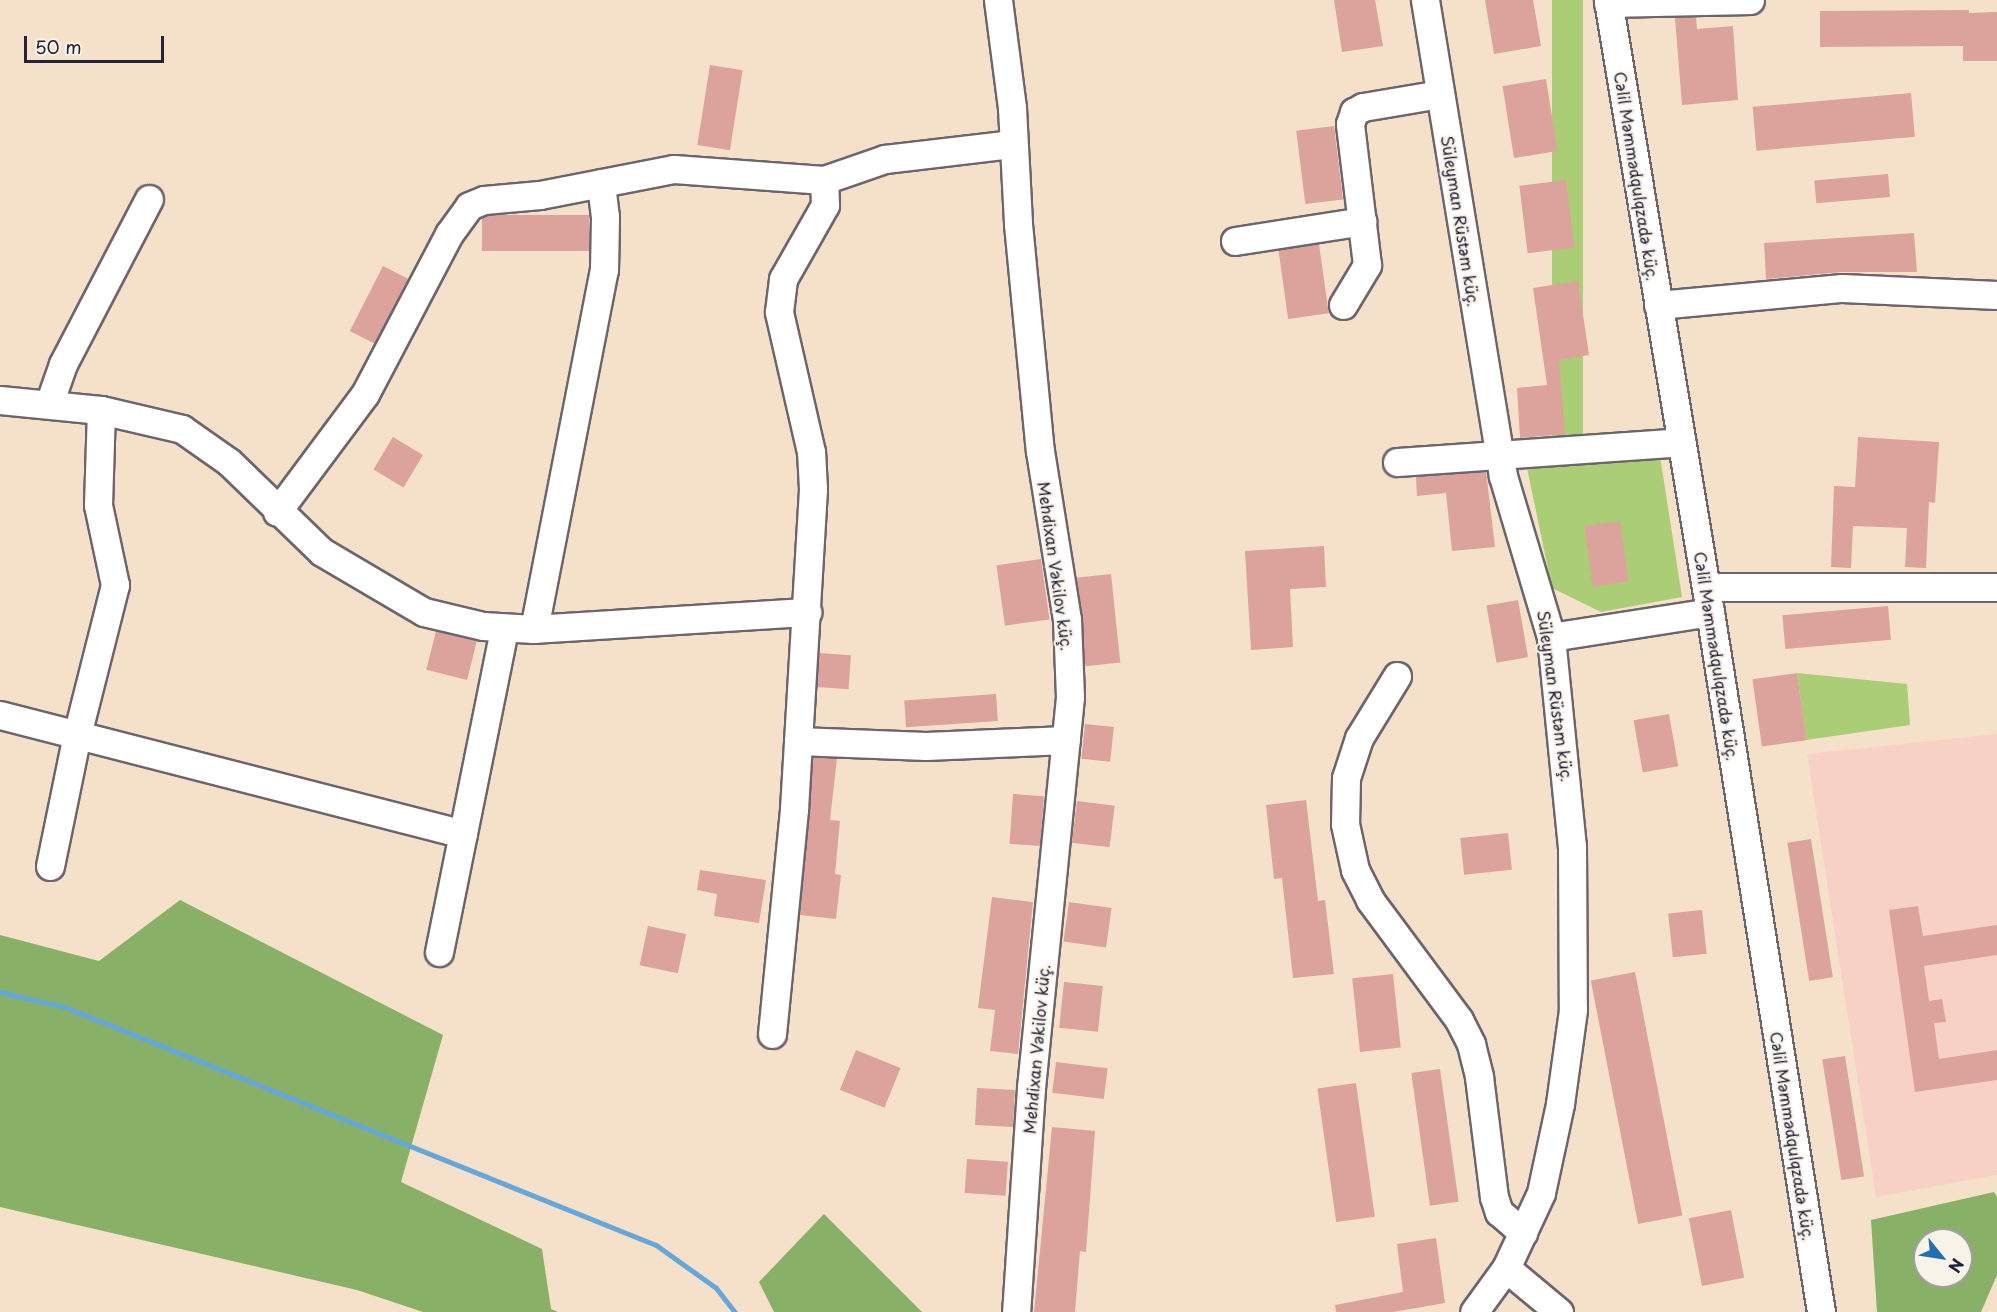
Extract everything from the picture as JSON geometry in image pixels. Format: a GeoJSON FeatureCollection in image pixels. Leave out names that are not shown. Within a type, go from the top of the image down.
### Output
{"type":"FeatureCollection","features":[{"type":"Feature","properties":{"kind":"street","name":"Mehdixan Vəkilov küç."},"geometry":{"type":"LineString","coordinates":[[998,0],[1014,144],[1040,451],[1067,619],[1070,698],[1031,1088],[1016,1312]]}},
{"type":"Feature","properties":{"kind":"street","name":"Süleyman Rüstəm küç."},"geometry":{"type":"LineString","coordinates":[[1425,0],[1499,455],[1511,514],[1535,574],[1551,637],[1572,846],[1573,1010],[1560,1104],[1541,1192],[1506,1268],[1474,1312]]}},
{"type":"Feature","properties":{"kind":"street"},"geometry":{"type":"LineString","coordinates":[[1608,1],[1750,0]]}},
{"type":"Feature","properties":{"kind":"street","name":"Cəlil Məmmədqulqzadə küç."},"geometry":{"type":"LineString","coordinates":[[1608,1],[1708,600],[1821,1312]]}},
{"type":"Feature","properties":{"kind":"street"},"geometry":{"type":"LineString","coordinates":[[1343,305],[1368,265],[1350,124],[1354,112],[1363,107],[1440,94]]}},
{"type":"Feature","properties":{"kind":"street"},"geometry":{"type":"LineString","coordinates":[[277,512],[365,393],[449,234],[469,206],[484,200],[540,195],[674,169],[824,180],[885,159],[1014,144]]}},
{"type":"Feature","properties":{"kind":"street"},"geometry":{"type":"LineString","coordinates":[[772,1034],[798,741],[813,489],[811,452],[778,312],[783,279],[825,205],[824,180]]}},
{"type":"Feature","properties":{"kind":"street"},"geometry":{"type":"LineString","coordinates":[[534,629],[604,270],[605,217],[601,183]]}},
{"type":"Feature","properties":{"kind":"street"},"geometry":{"type":"LineString","coordinates":[[49,404],[63,364],[149,199]]}},
{"type":"Feature","properties":{"kind":"street"},"geometry":{"type":"LineString","coordinates":[[1235,240],[1362,221]]}},
{"type":"Feature","properties":{"kind":"street"},"geometry":{"type":"LineString","coordinates":[[1658,305],[1842,288],[1997,295]]}},
{"type":"Feature","properties":{"kind":"street"},"geometry":{"type":"LineString","coordinates":[[0,400],[101,410],[183,429],[208,443],[277,512],[322,552],[424,612],[504,628],[534,629],[807,612]]}},
{"type":"Feature","properties":{"kind":"street"},"geometry":{"type":"LineString","coordinates":[[50,866],[77,735],[115,585],[98,505],[101,410]]}},
{"type":"Feature","properties":{"kind":"street"},"geometry":{"type":"LineString","coordinates":[[1396,462],[1681,442]]}},
{"type":"Feature","properties":{"kind":"street"},"geometry":{"type":"LineString","coordinates":[[1551,637],[1708,600],[1997,587]]}},
{"type":"Feature","properties":{"kind":"street"},"geometry":{"type":"LineString","coordinates":[[439,952],[504,628]]}},
{"type":"Feature","properties":{"kind":"street"},"geometry":{"type":"LineString","coordinates":[[1397,676],[1359,738],[1346,777],[1346,824],[1355,870],[1370,900],[1459,1020],[1471,1044],[1479,1077],[1494,1197],[1499,1212],[1523,1233]]}},
{"type":"Feature","properties":{"kind":"street"},"geometry":{"type":"LineString","coordinates":[[0,715],[463,834]]}},
{"type":"Feature","properties":{"kind":"street"},"geometry":{"type":"LineString","coordinates":[[798,741],[926,746],[1066,740]]}},
{"type":"Feature","properties":{"kind":"street"},"geometry":{"type":"LineString","coordinates":[[1506,1268],[1559,1312]]}},
{"type":"Feature","properties":{"kind":"shaded area"},"geometry":{"type":"Polygon","coordinates":[[[1997,734],[1997,1175],[1876,1197],[1807,754],[1997,734]]]}},
{"type":"Feature","properties":{"kind":"green space"},"geometry":{"type":"Polygon","coordinates":[[[1552,0],[1583,0],[1583,437],[1552,437],[1552,0]]]}},
{"type":"Feature","properties":{"kind":"green space"},"geometry":{"type":"Polygon","coordinates":[[[1660,456],[1682,597],[1601,612],[1552,588],[1527,468],[1660,456]]]}},
{"type":"Feature","properties":{"kind":"green space"},"geometry":{"type":"Polygon","coordinates":[[[1797,673],[1907,684],[1910,725],[1806,740],[1797,673]]]}},
{"type":"Feature","properties":{"kind":"green space"},"geometry":{"type":"Polygon","coordinates":[[[180,900],[443,1035],[401,1182],[542,1249],[551,1309],[558,1312],[423,1312],[357,1290],[0,1207],[0,935],[99,961],[180,900]]]}},
{"type":"Feature","properties":{"kind":"green space"},"geometry":{"type":"Polygon","coordinates":[[[1994,1192],[1997,1197],[1997,1275],[1981,1312],[1877,1312],[1871,1220],[1994,1192]]]}},
{"type":"Feature","properties":{"kind":"green space"},"geometry":{"type":"Polygon","coordinates":[[[824,1214],[922,1312],[774,1312],[759,1282],[824,1214]]]}},
{"type":"Feature","properties":{"kind":"building"},"geometry":{"type":"Polygon","coordinates":[[[1334,0],[1375,0],[1383,46],[1342,52],[1334,0]]]}},
{"type":"Feature","properties":{"kind":"building"},"geometry":{"type":"Polygon","coordinates":[[[1485,0],[1533,0],[1541,46],[1494,54],[1485,0]]]}},
{"type":"Feature","properties":{"kind":"building"},"geometry":{"type":"Polygon","coordinates":[[[1969,10],[1969,13],[1997,12],[1997,61],[1963,61],[1963,46],[1820,47],[1820,11],[1969,10]]]}},
{"type":"Feature","properties":{"kind":"building"},"geometry":{"type":"Polygon","coordinates":[[[1696,17],[1697,29],[1733,26],[1738,100],[1682,105],[1675,18],[1696,17]]]}},
{"type":"Feature","properties":{"kind":"building"},"geometry":{"type":"Polygon","coordinates":[[[710,65],[743,70],[730,150],[697,145],[710,65]]]}},
{"type":"Feature","properties":{"kind":"building"},"geometry":{"type":"Polygon","coordinates":[[[1546,79],[1557,151],[1514,158],[1503,86],[1546,79]]]}},
{"type":"Feature","properties":{"kind":"building"},"geometry":{"type":"Polygon","coordinates":[[[1911,93],[1915,137],[1756,151],[1753,107],[1911,93]]]}},
{"type":"Feature","properties":{"kind":"building"},"geometry":{"type":"Polygon","coordinates":[[[1334,126],[1343,199],[1305,204],[1296,131],[1334,126]]]}},
{"type":"Feature","properties":{"kind":"building"},"geometry":{"type":"Polygon","coordinates":[[[1888,174],[1890,197],[1816,203],[1814,180],[1888,174]]]}},
{"type":"Feature","properties":{"kind":"building"},"geometry":{"type":"Polygon","coordinates":[[[1566,180],[1574,247],[1528,253],[1519,186],[1566,180]]]}},
{"type":"Feature","properties":{"kind":"building"},"geometry":{"type":"Polygon","coordinates":[[[482,215],[589,215],[589,251],[482,251],[482,215]]]}},
{"type":"Feature","properties":{"kind":"building"},"geometry":{"type":"Polygon","coordinates":[[[1914,233],[1917,272],[1841,272],[1766,279],[1764,243],[1914,233]]]}},
{"type":"Feature","properties":{"kind":"building"},"geometry":{"type":"Polygon","coordinates":[[[1319,244],[1329,313],[1288,319],[1278,250],[1319,244]]]}},
{"type":"Feature","properties":{"kind":"building"},"geometry":{"type":"Polygon","coordinates":[[[383,266],[408,279],[375,344],[350,331],[383,266]]]}},
{"type":"Feature","properties":{"kind":"building"},"geometry":{"type":"Polygon","coordinates":[[[1578,281],[1589,355],[1559,360],[1565,434],[1520,438],[1517,388],[1547,385],[1533,288],[1578,281]]]}},
{"type":"Feature","properties":{"kind":"building"},"geometry":{"type":"Polygon","coordinates":[[[393,437],[423,455],[403,488],[373,470],[393,437]]]}},
{"type":"Feature","properties":{"kind":"building"},"geometry":{"type":"Polygon","coordinates":[[[1858,437],[1939,442],[1935,503],[1929,502],[1926,568],[1905,567],[1907,528],[1853,526],[1851,568],[1831,567],[1834,486],[1855,487],[1858,437]]]}},
{"type":"Feature","properties":{"kind":"building"},"geometry":{"type":"Polygon","coordinates":[[[1486,471],[1495,547],[1452,551],[1446,493],[1417,496],[1416,476],[1486,471]]]}},
{"type":"Feature","properties":{"kind":"building"},"geometry":{"type":"Polygon","coordinates":[[[1620,521],[1628,581],[1593,586],[1584,526],[1620,521]]]}},
{"type":"Feature","properties":{"kind":"building"},"geometry":{"type":"Polygon","coordinates":[[[1324,546],[1326,587],[1290,589],[1293,647],[1251,650],[1245,551],[1324,546]]]}},
{"type":"Feature","properties":{"kind":"building"},"geometry":{"type":"Polygon","coordinates":[[[1041,559],[1049,619],[1005,626],[996,565],[1041,559]]]}},
{"type":"Feature","properties":{"kind":"building"},"geometry":{"type":"Polygon","coordinates":[[[1111,574],[1120,663],[1085,666],[1076,578],[1111,574]]]}},
{"type":"Feature","properties":{"kind":"building"},"geometry":{"type":"Polygon","coordinates":[[[1518,600],[1528,657],[1497,663],[1486,606],[1518,600]]]}},
{"type":"Feature","properties":{"kind":"building"},"geometry":{"type":"Polygon","coordinates":[[[1888,606],[1891,640],[1785,649],[1782,615],[1888,606]]]}},
{"type":"Feature","properties":{"kind":"building"},"geometry":{"type":"Polygon","coordinates":[[[436,631],[477,641],[467,680],[426,670],[436,631]]]}},
{"type":"Feature","properties":{"kind":"building"},"geometry":{"type":"Polygon","coordinates":[[[819,653],[851,655],[849,689],[817,687],[819,653]]]}},
{"type":"Feature","properties":{"kind":"building"},"geometry":{"type":"Polygon","coordinates":[[[1797,673],[1806,740],[1762,747],[1752,679],[1797,673]]]}},
{"type":"Feature","properties":{"kind":"building"},"geometry":{"type":"Polygon","coordinates":[[[996,694],[998,721],[906,727],[904,700],[996,694]]]}},
{"type":"Feature","properties":{"kind":"building"},"geometry":{"type":"Polygon","coordinates":[[[1669,714],[1678,766],[1643,772],[1634,720],[1669,714]]]}},
{"type":"Feature","properties":{"kind":"building"},"geometry":{"type":"Polygon","coordinates":[[[1085,724],[1114,727],[1110,762],[1081,759],[1085,724]]]}},
{"type":"Feature","properties":{"kind":"building"},"geometry":{"type":"Polygon","coordinates":[[[813,757],[837,758],[830,820],[840,821],[835,874],[841,875],[836,919],[800,915],[813,757]]]}},
{"type":"Feature","properties":{"kind":"building"},"geometry":{"type":"Polygon","coordinates":[[[1013,794],[1044,796],[1040,846],[1010,844],[1013,794]]]}},
{"type":"Feature","properties":{"kind":"building"},"geometry":{"type":"Polygon","coordinates":[[[1306,800],[1318,901],[1325,900],[1334,974],[1293,978],[1282,878],[1274,879],[1266,805],[1306,800]]]}},
{"type":"Feature","properties":{"kind":"building"},"geometry":{"type":"Polygon","coordinates":[[[1077,801],[1115,806],[1110,847],[1072,843],[1077,801]]]}},
{"type":"Feature","properties":{"kind":"building"},"geometry":{"type":"Polygon","coordinates":[[[1508,833],[1512,870],[1464,875],[1460,838],[1508,833]]]}},
{"type":"Feature","properties":{"kind":"building"},"geometry":{"type":"Polygon","coordinates":[[[1811,839],[1833,977],[1809,981],[1787,843],[1811,839]]]}},
{"type":"Feature","properties":{"kind":"building"},"geometry":{"type":"Polygon","coordinates":[[[700,870],[766,880],[759,923],[714,916],[717,894],[697,890],[700,870]]]}},
{"type":"Feature","properties":{"kind":"building"},"geometry":{"type":"Polygon","coordinates":[[[992,897],[1033,902],[1018,1054],[990,1051],[995,1010],[978,1008],[992,897]]]}},
{"type":"Feature","properties":{"kind":"building"},"geometry":{"type":"Polygon","coordinates":[[[1069,902],[1112,908],[1106,948],[1063,942],[1069,902]]]}},
{"type":"Feature","properties":{"kind":"building"},"geometry":{"type":"Polygon","coordinates":[[[1918,906],[1923,936],[1997,925],[1997,955],[1924,966],[1929,1001],[1942,999],[1946,1022],[1934,1023],[1939,1059],[1997,1050],[1997,1080],[1915,1092],[1889,910],[1918,906]]]}},
{"type":"Feature","properties":{"kind":"building"},"geometry":{"type":"Polygon","coordinates":[[[1702,910],[1707,954],[1673,957],[1668,914],[1702,910]]]}},
{"type":"Feature","properties":{"kind":"building"},"geometry":{"type":"Polygon","coordinates":[[[648,926],[686,934],[678,973],[640,965],[648,926]]]}},
{"type":"Feature","properties":{"kind":"building"},"geometry":{"type":"Polygon","coordinates":[[[1635,972],[1682,1215],[1638,1224],[1591,981],[1635,972]]]}},
{"type":"Feature","properties":{"kind":"building"},"geometry":{"type":"Polygon","coordinates":[[[1393,974],[1401,1048],[1360,1052],[1352,978],[1393,974]]]}},
{"type":"Feature","properties":{"kind":"building"},"geometry":{"type":"Polygon","coordinates":[[[1064,982],[1103,986],[1098,1032],[1059,1028],[1064,982]]]}},
{"type":"Feature","properties":{"kind":"building"},"geometry":{"type":"Polygon","coordinates":[[[856,1050],[901,1068],[884,1108],[840,1090],[856,1050]]]}},
{"type":"Feature","properties":{"kind":"building"},"geometry":{"type":"Polygon","coordinates":[[[1845,1056],[1864,1176],[1841,1180],[1822,1060],[1845,1056]]]}},
{"type":"Feature","properties":{"kind":"building"},"geometry":{"type":"Polygon","coordinates":[[[1056,1062],[1108,1068],[1104,1099],[1052,1093],[1056,1062]]]}},
{"type":"Feature","properties":{"kind":"building"},"geometry":{"type":"Polygon","coordinates":[[[1440,1069],[1459,1202],[1430,1206],[1411,1073],[1440,1069]]]}},
{"type":"Feature","properties":{"kind":"building"},"geometry":{"type":"Polygon","coordinates":[[[1356,1083],[1375,1217],[1336,1222],[1317,1088],[1356,1083]]]}},
{"type":"Feature","properties":{"kind":"building"},"geometry":{"type":"Polygon","coordinates":[[[977,1088],[1015,1090],[1013,1127],[975,1125],[977,1088]]]}},
{"type":"Feature","properties":{"kind":"building"},"geometry":{"type":"Polygon","coordinates":[[[1052,1127],[1095,1131],[1086,1252],[1080,1251],[1075,1312],[1034,1312],[1052,1127]]]}},
{"type":"Feature","properties":{"kind":"building"},"geometry":{"type":"Polygon","coordinates":[[[967,1159],[1008,1162],[1006,1196],[965,1193],[967,1159]]]}},
{"type":"Feature","properties":{"kind":"building"},"geometry":{"type":"Polygon","coordinates":[[[1731,1210],[1744,1278],[1702,1286],[1689,1218],[1731,1210]]]}},
{"type":"Feature","properties":{"kind":"building"},"geometry":{"type":"Polygon","coordinates":[[[1436,1238],[1445,1303],[1393,1312],[1336,1312],[1335,1305],[1403,1292],[1397,1244],[1436,1238]]]}},
{"type":"Feature","properties":{"kind":"waterway"},"geometry":{"type":"LineString","coordinates":[[0,992],[65,1007],[656,1245],[716,1288],[735,1312]]}}]}
